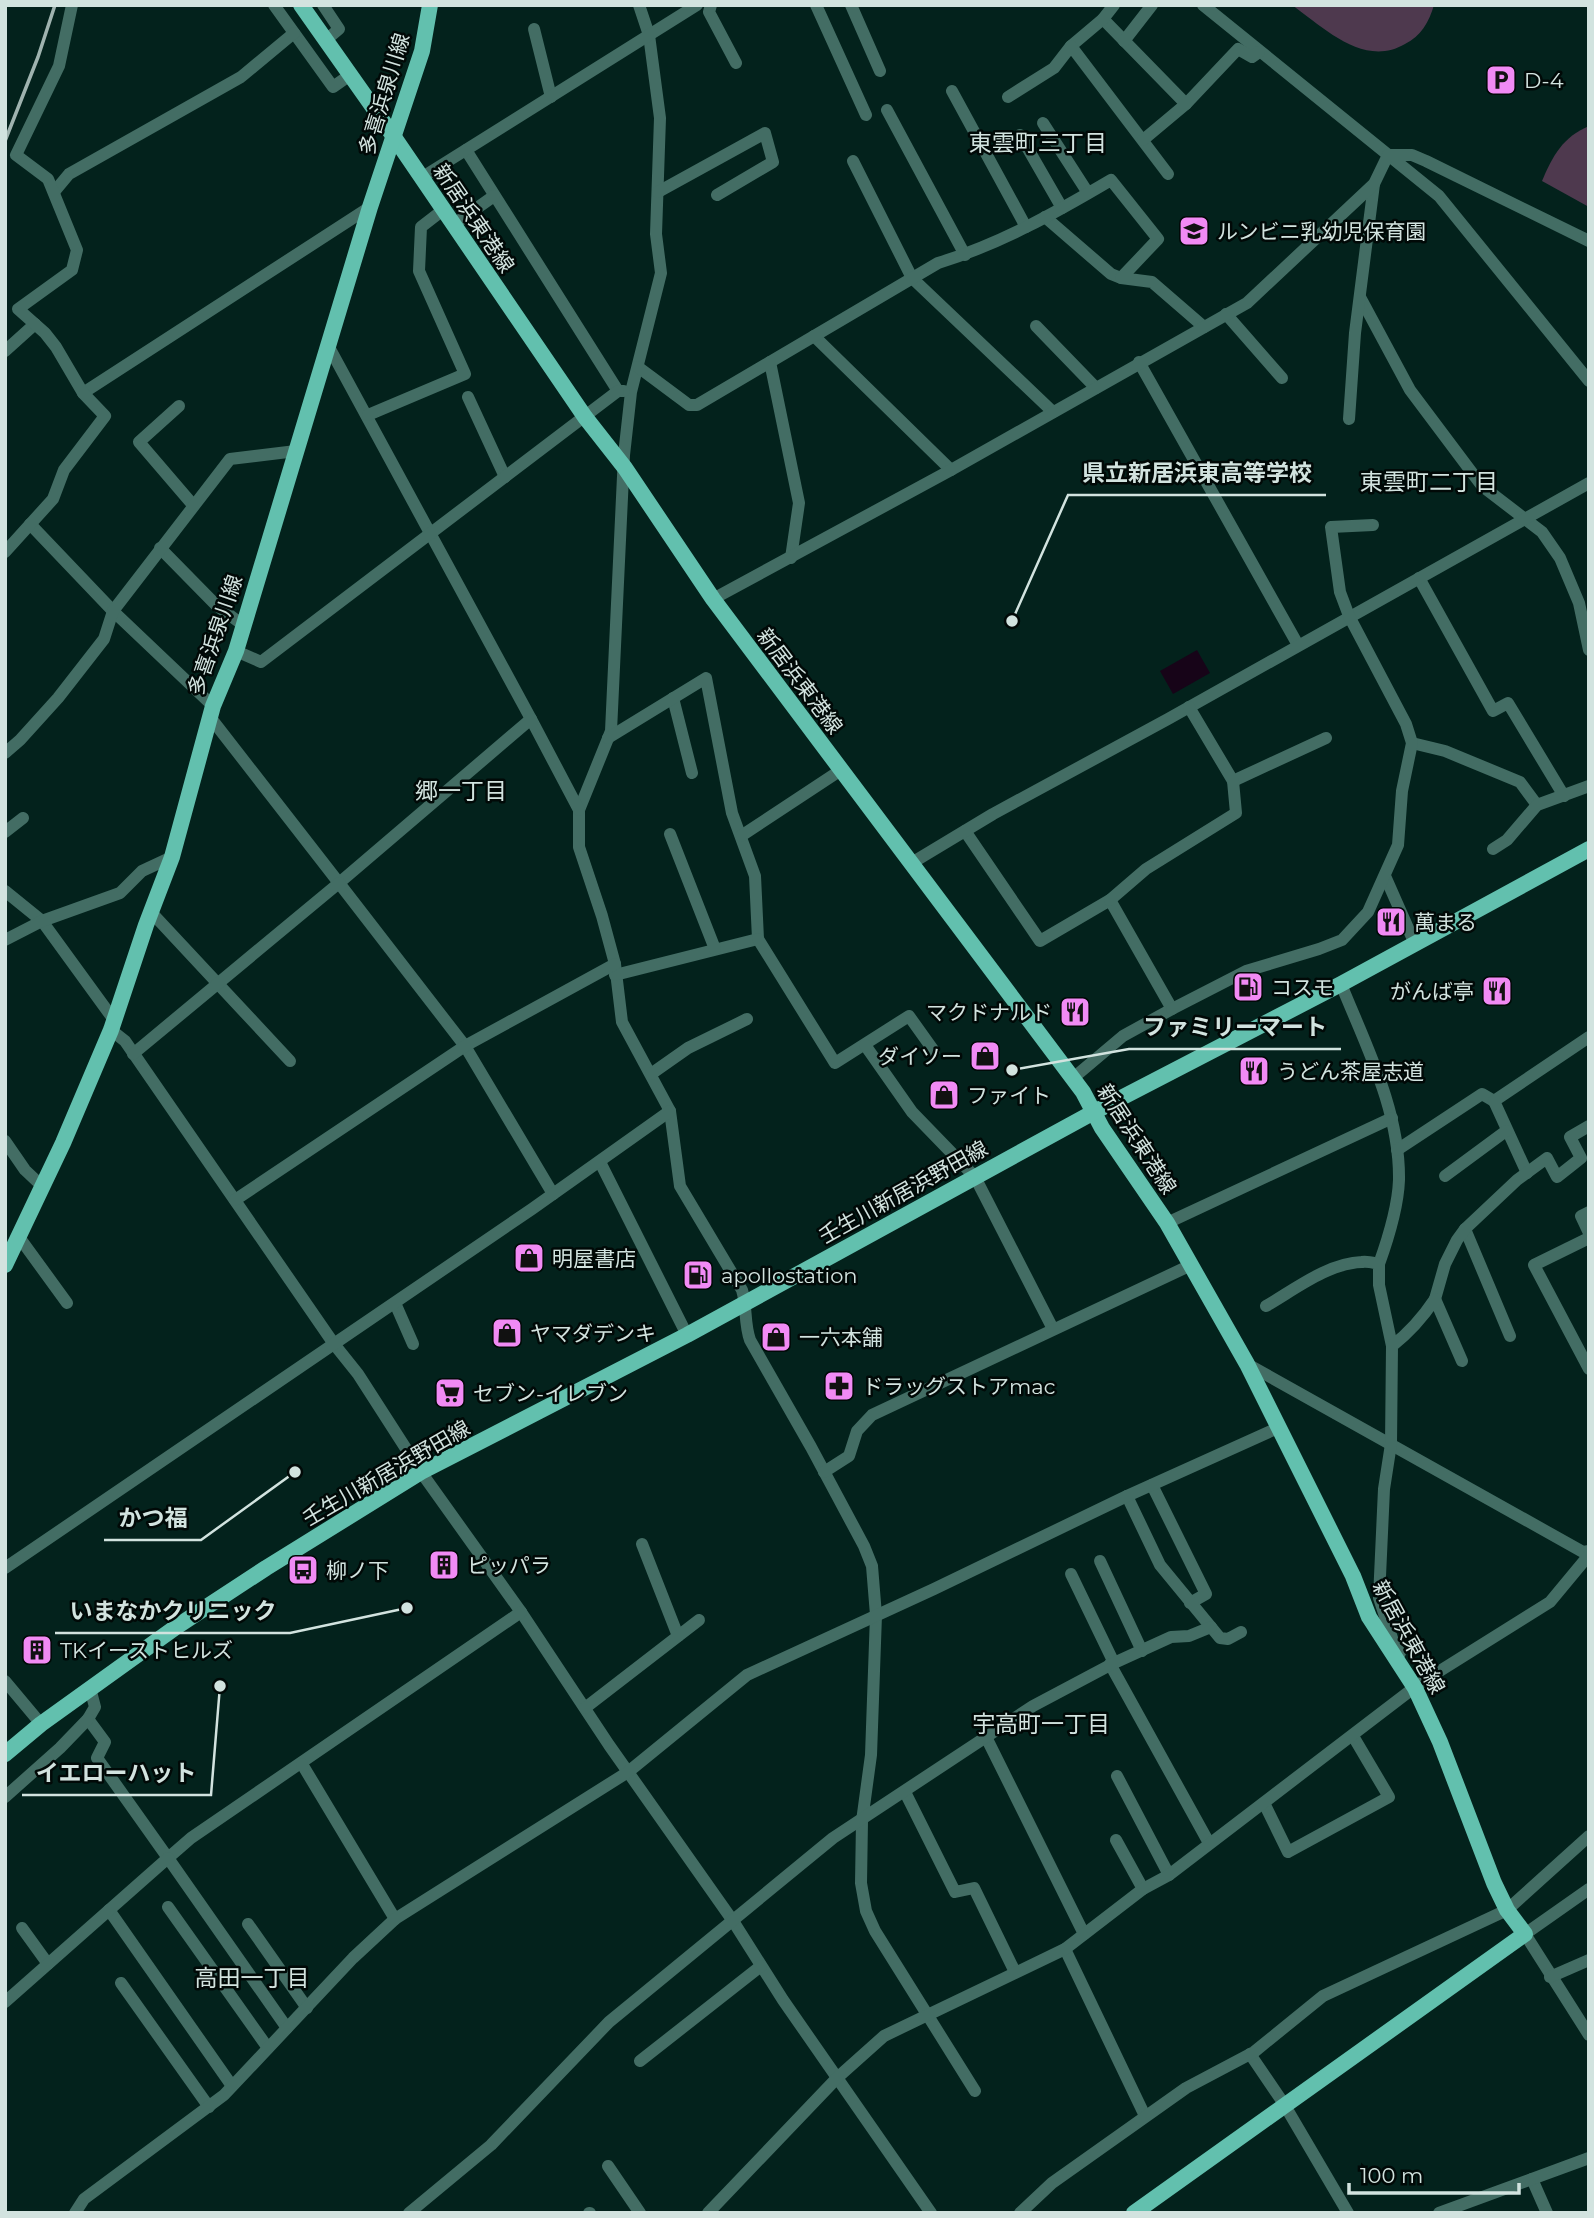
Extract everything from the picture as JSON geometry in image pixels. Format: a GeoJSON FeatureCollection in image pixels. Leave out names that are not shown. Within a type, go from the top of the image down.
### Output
{"type":"FeatureCollection","features":[{"type":"Feature","properties":{"kind":"main road","name":"新居浜東港線"},"geometry":{"type":"LineString","coordinates":[[301,5],[584,417],[625,468],[713,600],[1083,1092],[1102,1128],[1167,1223],[1280,1427],[1353,1576],[1369,1617],[1417,1686],[1485,1860],[1507,1910],[1525,1934]]}},
{"type":"Feature","properties":{"kind":"main road","name":"多喜浜泉川線"},"geometry":{"type":"LineString","coordinates":[[5,1265],[43,1187],[112,1025],[172,856],[211,712],[236,651],[370,207],[422,51],[430,5]]}},
{"type":"Feature","properties":{"kind":"main road","name":"壬生川新居浜野田線"},"geometry":{"type":"LineString","coordinates":[[5,1754],[90,1688],[266,1568],[421,1472],[687,1335],[1094,1112],[1341,984],[1589,849]]}},
{"type":"Feature","properties":{"kind":"main road"},"geometry":{"type":"LineString","coordinates":[[1133,2213],[1525,1934]]}},
{"type":"Feature","properties":{"kind":"street"},"geometry":{"type":"LineString","coordinates":[[5,552],[53,499],[64,470],[105,416],[83,393],[56,347],[18,309],[72,270],[76,250],[48,179],[16,155],[59,66],[72,5]]}},
{"type":"Feature","properties":{"kind":"street"},"geometry":{"type":"LineString","coordinates":[[274,5],[334,87],[350,75]]}},
{"type":"Feature","properties":{"kind":"street"},"geometry":{"type":"LineString","coordinates":[[323,5],[340,29],[326,40]]}},
{"type":"Feature","properties":{"kind":"street"},"geometry":{"type":"LineString","coordinates":[[639,5],[649,35],[660,118],[656,234],[661,273],[638,367],[625,391],[625,468],[608,738],[579,810],[579,847],[602,916],[615,970],[622,1022],[670,1111],[680,1186],[742,1290],[746,1302],[746,1330],[750,1340],[864,1546],[872,1566],[876,1615],[871,1755],[862,1821],[861,1883],[866,1911],[875,1931],[975,2091]]}},
{"type":"Feature","properties":{"kind":"street"},"geometry":{"type":"LineString","coordinates":[[421,178],[696,5]]}},
{"type":"Feature","properties":{"kind":"street"},"geometry":{"type":"LineString","coordinates":[[711,5],[709,12],[736,63]]}},
{"type":"Feature","properties":{"kind":"street"},"geometry":{"type":"LineString","coordinates":[[816,5],[866,115]]}},
{"type":"Feature","properties":{"kind":"street"},"geometry":{"type":"LineString","coordinates":[[851,5],[880,71]]}},
{"type":"Feature","properties":{"kind":"street"},"geometry":{"type":"LineString","coordinates":[[1008,97],[1054,68],[1071,46],[1103,19],[1114,5]]}},
{"type":"Feature","properties":{"kind":"street"},"geometry":{"type":"LineString","coordinates":[[1124,40],[1152,5]]}},
{"type":"Feature","properties":{"kind":"street"},"geometry":{"type":"LineString","coordinates":[[1203,5],[1439,196],[1589,381]]}},
{"type":"Feature","properties":{"kind":"street"},"geometry":{"type":"LineString","coordinates":[[1103,19],[1186,104]]}},
{"type":"Feature","properties":{"kind":"street"},"geometry":{"type":"LineString","coordinates":[[534,29],[551,97]]}},
{"type":"Feature","properties":{"kind":"street"},"geometry":{"type":"LineString","coordinates":[[54,192],[69,174],[241,77],[294,33]]}},
{"type":"Feature","properties":{"kind":"street"},"geometry":{"type":"LineString","coordinates":[[1071,46],[1168,174]]}},
{"type":"Feature","properties":{"kind":"street"},"geometry":{"type":"LineString","coordinates":[[1143,140],[1186,104],[1238,50],[1252,57],[1259,52]]}},
{"type":"Feature","properties":{"kind":"street"},"geometry":{"type":"LineString","coordinates":[[952,91],[1026,228]]}},
{"type":"Feature","properties":{"kind":"street"},"geometry":{"type":"LineString","coordinates":[[887,110],[965,255]]}},
{"type":"Feature","properties":{"kind":"street"},"geometry":{"type":"LineString","coordinates":[[1043,123],[1088,193]]}},
{"type":"Feature","properties":{"kind":"street"},"geometry":{"type":"LineString","coordinates":[[657,192],[765,133],[773,162],[717,195]]}},
{"type":"Feature","properties":{"kind":"street"},"geometry":{"type":"LineString","coordinates":[[1020,135],[1062,208]]}},
{"type":"Feature","properties":{"kind":"street"},"geometry":{"type":"LineString","coordinates":[[466,150],[625,391]]}},
{"type":"Feature","properties":{"kind":"street"},"geometry":{"type":"LineString","coordinates":[[1349,419],[1374,184],[1388,155]]}},
{"type":"Feature","properties":{"kind":"street"},"geometry":{"type":"LineString","coordinates":[[1388,155],[1412,155],[1426,160],[1589,241]]}},
{"type":"Feature","properties":{"kind":"street"},"geometry":{"type":"LineString","coordinates":[[853,161],[912,278],[1053,412]]}},
{"type":"Feature","properties":{"kind":"street"},"geometry":{"type":"LineString","coordinates":[[638,367],[689,405],[696,405],[938,263],[965,255],[1026,228],[1111,180],[1158,239],[1121,278]]}},
{"type":"Feature","properties":{"kind":"street"},"geometry":{"type":"LineString","coordinates":[[713,600],[1247,303],[1374,184]]}},
{"type":"Feature","properties":{"kind":"street"},"geometry":{"type":"LineString","coordinates":[[453,225],[494,196]]}},
{"type":"Feature","properties":{"kind":"street"},"geometry":{"type":"LineString","coordinates":[[83,393],[370,207]]}},
{"type":"Feature","properties":{"kind":"street"},"geometry":{"type":"LineString","coordinates":[[368,415],[465,374],[419,271],[421,227],[443,210]]}},
{"type":"Feature","properties":{"kind":"street"},"geometry":{"type":"LineString","coordinates":[[1045,217],[1111,274],[1152,282],[1204,327]]}},
{"type":"Feature","properties":{"kind":"street"},"geometry":{"type":"LineString","coordinates":[[1360,297],[1410,390],[1482,486],[1542,532],[1560,558],[1579,603],[1589,650]]}},
{"type":"Feature","properties":{"kind":"street"},"geometry":{"type":"LineString","coordinates":[[1226,314],[1282,378]]}},
{"type":"Feature","properties":{"kind":"street"},"geometry":{"type":"LineString","coordinates":[[5,351],[35,324]]}},
{"type":"Feature","properties":{"kind":"street"},"geometry":{"type":"LineString","coordinates":[[1035,326],[1096,388]]}},
{"type":"Feature","properties":{"kind":"street"},"geometry":{"type":"LineString","coordinates":[[814,336],[951,470]]}},
{"type":"Feature","properties":{"kind":"street"},"geometry":{"type":"LineString","coordinates":[[329,347],[579,810]]}},
{"type":"Feature","properties":{"kind":"street"},"geometry":{"type":"LineString","coordinates":[[770,362],[799,503],[791,558]]}},
{"type":"Feature","properties":{"kind":"street"},"geometry":{"type":"LineString","coordinates":[[1139,362],[1298,645]]}},
{"type":"Feature","properties":{"kind":"street"},"geometry":{"type":"LineString","coordinates":[[236,651],[261,662],[584,417],[625,391]]}},
{"type":"Feature","properties":{"kind":"street"},"geometry":{"type":"LineString","coordinates":[[468,397],[505,477]]}},
{"type":"Feature","properties":{"kind":"street"},"geometry":{"type":"LineString","coordinates":[[179,406],[139,442],[193,505]]}},
{"type":"Feature","properties":{"kind":"street"},"geometry":{"type":"LineString","coordinates":[[5,753],[58,698],[104,639],[113,611],[230,459],[296,451]]}},
{"type":"Feature","properties":{"kind":"street"},"geometry":{"type":"LineString","coordinates":[[910,864],[1526,518],[1587,490]]}},
{"type":"Feature","properties":{"kind":"street"},"geometry":{"type":"LineString","coordinates":[[30,524],[211,712],[465,1046],[553,1194]]}},
{"type":"Feature","properties":{"kind":"street"},"geometry":{"type":"LineString","coordinates":[[1072,1079],[1123,1036],[1245,971],[1342,940],[1368,912],[1398,845],[1402,791],[1412,743],[1406,724],[1349,616],[1340,592],[1331,527],[1373,525]]}},
{"type":"Feature","properties":{"kind":"street"},"geometry":{"type":"LineString","coordinates":[[160,548],[216,605],[243,625]]}},
{"type":"Feature","properties":{"kind":"street"},"geometry":{"type":"LineString","coordinates":[[1419,578],[1493,711],[1508,703],[1564,796]]}},
{"type":"Feature","properties":{"kind":"street"},"geometry":{"type":"LineString","coordinates":[[608,738],[706,678],[732,813],[755,876],[758,939],[835,1063],[909,1016],[934,1051]]}},
{"type":"Feature","properties":{"kind":"street"},"geometry":{"type":"LineString","coordinates":[[673,698],[692,773]]}},
{"type":"Feature","properties":{"kind":"street"},"geometry":{"type":"LineString","coordinates":[[965,831],[1041,940],[1110,900],[1146,869],[1236,813],[1233,781],[1189,707]]}},
{"type":"Feature","properties":{"kind":"street"},"geometry":{"type":"LineString","coordinates":[[133,1054],[531,719]]}},
{"type":"Feature","properties":{"kind":"street"},"geometry":{"type":"LineString","coordinates":[[1233,781],[1326,738]]}},
{"type":"Feature","properties":{"kind":"street"},"geometry":{"type":"LineString","coordinates":[[1412,743],[1445,751],[1520,782],[1537,805]]}},
{"type":"Feature","properties":{"kind":"street"},"geometry":{"type":"LineString","coordinates":[[741,836],[841,770]]}},
{"type":"Feature","properties":{"kind":"street"},"geometry":{"type":"LineString","coordinates":[[1493,849],[1507,840],[1537,805],[1589,786]]}},
{"type":"Feature","properties":{"kind":"street"},"geometry":{"type":"LineString","coordinates":[[5,832],[23,818]]}},
{"type":"Feature","properties":{"kind":"street"},"geometry":{"type":"LineString","coordinates":[[670,834],[715,950]]}},
{"type":"Feature","properties":{"kind":"street"},"geometry":{"type":"LineString","coordinates":[[5,940],[42,921],[120,893],[142,870],[172,856]]}},
{"type":"Feature","properties":{"kind":"street"},"geometry":{"type":"LineString","coordinates":[[1385,876],[1415,944]]}},
{"type":"Feature","properties":{"kind":"street"},"geometry":{"type":"LineString","coordinates":[[5,891],[42,921],[334,1344],[358,1374],[421,1472],[521,1612],[931,2213]]}},
{"type":"Feature","properties":{"kind":"street"},"geometry":{"type":"LineString","coordinates":[[1110,900],[1172,1009]]}},
{"type":"Feature","properties":{"kind":"street"},"geometry":{"type":"LineString","coordinates":[[151,912],[290,1061]]}},
{"type":"Feature","properties":{"kind":"street"},"geometry":{"type":"LineString","coordinates":[[235,1200],[465,1046],[543,1001],[615,970],[758,939]]}},
{"type":"Feature","properties":{"kind":"street"},"geometry":{"type":"LineString","coordinates":[[1341,984],[1392,1118],[1397,1150],[1399,1182],[1379,1264],[1379,1285],[1392,1346],[1391,1444],[1384,1489],[1379,1598],[1393,1641],[1417,1686]]}},
{"type":"Feature","properties":{"kind":"street"},"geometry":{"type":"LineString","coordinates":[[651,1074],[688,1048],[747,1019]]}},
{"type":"Feature","properties":{"kind":"street"},"geometry":{"type":"LineString","coordinates":[[1494,1101],[1589,1037]]}},
{"type":"Feature","properties":{"kind":"street"},"geometry":{"type":"LineString","coordinates":[[865,1045],[912,1112],[975,1177],[1053,1329]]}},
{"type":"Feature","properties":{"kind":"street"},"geometry":{"type":"LineString","coordinates":[[1397,1150],[1482,1094],[1494,1101],[1527,1173]]}},
{"type":"Feature","properties":{"kind":"street"},"geometry":{"type":"LineString","coordinates":[[5,1568],[395,1303],[670,1111]]}},
{"type":"Feature","properties":{"kind":"street"},"geometry":{"type":"LineString","coordinates":[[1167,1223],[1392,1118]]}},
{"type":"Feature","properties":{"kind":"street"},"geometry":{"type":"LineString","coordinates":[[1392,1346],[1423,1318],[1435,1298],[1445,1264],[1465,1229],[1547,1158],[1557,1177],[1581,1158],[1570,1137],[1589,1126]]}},
{"type":"Feature","properties":{"kind":"street"},"geometry":{"type":"LineString","coordinates":[[1445,1176],[1506,1131]]}},
{"type":"Feature","properties":{"kind":"street"},"geometry":{"type":"LineString","coordinates":[[5,1140],[25,1170],[43,1187]]}},
{"type":"Feature","properties":{"kind":"street"},"geometry":{"type":"LineString","coordinates":[[600,1162],[687,1335]]}},
{"type":"Feature","properties":{"kind":"street"},"geometry":{"type":"LineString","coordinates":[[1589,1212],[1581,1216],[1589,1235],[1534,1265],[1589,1369]]}},
{"type":"Feature","properties":{"kind":"street"},"geometry":{"type":"LineString","coordinates":[[1465,1229],[1510,1336]]}},
{"type":"Feature","properties":{"kind":"street"},"geometry":{"type":"LineString","coordinates":[[19,1237],[67,1303]]}},
{"type":"Feature","properties":{"kind":"street"},"geometry":{"type":"LineString","coordinates":[[1266,1306],[1325,1273],[1362,1262],[1379,1264]]}},
{"type":"Feature","properties":{"kind":"street"},"geometry":{"type":"LineString","coordinates":[[824,1472],[849,1456],[857,1431],[873,1415],[1191,1265]]}},
{"type":"Feature","properties":{"kind":"street"},"geometry":{"type":"LineString","coordinates":[[1435,1298],[1462,1361]]}},
{"type":"Feature","properties":{"kind":"street"},"geometry":{"type":"LineString","coordinates":[[395,1303],[413,1344]]}},
{"type":"Feature","properties":{"kind":"street"},"geometry":{"type":"LineString","coordinates":[[708,2213],[837,2078],[884,2036],[1065,1949],[1143,1889],[1169,1875],[1417,1686],[1550,1602],[1589,1553],[1247,1364]]}},
{"type":"Feature","properties":{"kind":"street"},"geometry":{"type":"LineString","coordinates":[[75,2213],[84,2199],[209,2107],[232,2086],[353,1958],[395,1919],[628,1772],[747,1675],[1280,1427]]}},
{"type":"Feature","properties":{"kind":"street"},"geometry":{"type":"LineString","coordinates":[[1152,1485],[1206,1594],[1190,1603]]}},
{"type":"Feature","properties":{"kind":"street"},"geometry":{"type":"LineString","coordinates":[[1127,1496],[1160,1565],[1190,1603],[1220,1638],[1228,1639],[1241,1632]]}},
{"type":"Feature","properties":{"kind":"street"},"geometry":{"type":"LineString","coordinates":[[642,1544],[678,1636]]}},
{"type":"Feature","properties":{"kind":"street"},"geometry":{"type":"LineString","coordinates":[[1100,1561],[1142,1651]]}},
{"type":"Feature","properties":{"kind":"street"},"geometry":{"type":"LineString","coordinates":[[1071,1574],[1112,1663],[1209,1843]]}},
{"type":"Feature","properties":{"kind":"street"},"geometry":{"type":"LineString","coordinates":[[5,2002],[191,1838],[521,1612]]}},
{"type":"Feature","properties":{"kind":"street"},"geometry":{"type":"LineString","coordinates":[[585,1708],[699,1620]]}},
{"type":"Feature","properties":{"kind":"street"},"geometry":{"type":"LineString","coordinates":[[409,2213],[491,2146],[609,2022],[833,1838],[1033,1706],[1112,1663],[1171,1637],[1189,1636],[1211,1628]]}},
{"type":"Feature","properties":{"kind":"street"},"geometry":{"type":"LineString","coordinates":[[5,1681],[41,1724]]}},
{"type":"Feature","properties":{"kind":"street"},"geometry":{"type":"LineString","coordinates":[[5,1797],[88,1719],[95,1707],[90,1688]]}},
{"type":"Feature","properties":{"kind":"street"},"geometry":{"type":"LineString","coordinates":[[88,1719],[105,1742],[97,1758],[287,2028]]}},
{"type":"Feature","properties":{"kind":"street"},"geometry":{"type":"LineString","coordinates":[[1264,1803],[1288,1852],[1389,1797],[1353,1736]]}},
{"type":"Feature","properties":{"kind":"street"},"geometry":{"type":"LineString","coordinates":[[986,1737],[1084,1934]]}},
{"type":"Feature","properties":{"kind":"street"},"geometry":{"type":"LineString","coordinates":[[302,1764],[395,1919]]}},
{"type":"Feature","properties":{"kind":"street"},"geometry":{"type":"LineString","coordinates":[[1117,1776],[1169,1875]]}},
{"type":"Feature","properties":{"kind":"street"},"geometry":{"type":"LineString","coordinates":[[905,1792],[955,1892],[974,1888],[1015,1972]]}},
{"type":"Feature","properties":{"kind":"street"},"geometry":{"type":"LineString","coordinates":[[1020,2213],[1052,2183],[1145,2116],[1186,2088],[1250,2054],[1323,1996],[1507,1910],[1589,1836]]}},
{"type":"Feature","properties":{"kind":"street"},"geometry":{"type":"LineString","coordinates":[[1116,1840],[1143,1889]]}},
{"type":"Feature","properties":{"kind":"street"},"geometry":{"type":"LineString","coordinates":[[1589,1889],[1525,1934],[1589,2035]]}},
{"type":"Feature","properties":{"kind":"street"},"geometry":{"type":"LineString","coordinates":[[167,1907],[268,2048]]}},
{"type":"Feature","properties":{"kind":"street"},"geometry":{"type":"LineString","coordinates":[[109,1910],[232,2086]]}},
{"type":"Feature","properties":{"kind":"street"},"geometry":{"type":"LineString","coordinates":[[248,1924],[307,2008]]}},
{"type":"Feature","properties":{"kind":"street"},"geometry":{"type":"LineString","coordinates":[[22,1928],[48,1964]]}},
{"type":"Feature","properties":{"kind":"street"},"geometry":{"type":"LineString","coordinates":[[1065,1949],[1145,2116]]}},
{"type":"Feature","properties":{"kind":"street"},"geometry":{"type":"LineString","coordinates":[[1550,1977],[1589,1960]]}},
{"type":"Feature","properties":{"kind":"street"},"geometry":{"type":"LineString","coordinates":[[640,2061],[761,1966]]}},
{"type":"Feature","properties":{"kind":"street"},"geometry":{"type":"LineString","coordinates":[[121,1983],[209,2107]]}},
{"type":"Feature","properties":{"kind":"street"},"geometry":{"type":"LineString","coordinates":[[1250,2054],[1284,2104],[1348,2213]]}},
{"type":"Feature","properties":{"kind":"street"},"geometry":{"type":"LineString","coordinates":[[1439,2213],[1589,2158]]}},
{"type":"Feature","properties":{"kind":"street"},"geometry":{"type":"LineString","coordinates":[[608,2166],[640,2213]]}},
{"type":"Feature","properties":{"kind":"street"},"geometry":{"type":"LineString","coordinates":[[1532,2179],[1546,2213]]}},
{"type":"Feature","properties":{"kind":"shaded area"},"geometry":{"type":"Polygon","coordinates":[[[1292,5],[1434,5],[1427,23],[1416,37],[1390,50],[1375,51],[1345,42],[1292,5]]]}},
{"type":"Feature","properties":{"kind":"shaded area"},"geometry":{"type":"Polygon","coordinates":[[[1589,126],[1589,207],[1542,181],[1560,148],[1572,136],[1589,126]]]}},
{"type":"Feature","properties":{"kind":"shaded area"},"geometry":{"type":"Polygon","coordinates":[[[1197,650],[1210,673],[1173,694],[1160,671],[1197,650]]]}},
{"type":"Feature","properties":{"kind":"railway"},"geometry":{"type":"LineString","coordinates":[[5,141],[55,5]]}},
{"type":"Feature","properties":{"kind":"place","name":"D-4"},"geometry":{"type":"Point","coordinates":[1501,80]}},
{"type":"Feature","properties":{"kind":"place","name":"ルンビニ乳幼児保育園"},"geometry":{"type":"Point","coordinates":[1194,231]}},
{"type":"Feature","properties":{"kind":"place","name":"県立新居浜東高等学校"},"geometry":{"type":"Point","coordinates":[1012,621]}},
{"type":"Feature","properties":{"kind":"place","name":"萬まる"},"geometry":{"type":"Point","coordinates":[1391,922]}},
{"type":"Feature","properties":{"kind":"place","name":"コスモ"},"geometry":{"type":"Point","coordinates":[1248,987]}},
{"type":"Feature","properties":{"kind":"place","name":"がんば亭"},"geometry":{"type":"Point","coordinates":[1497,991]}},
{"type":"Feature","properties":{"kind":"place","name":"マクドナルド"},"geometry":{"type":"Point","coordinates":[1075,1012]}},
{"type":"Feature","properties":{"kind":"place","name":"ダイソー"},"geometry":{"type":"Point","coordinates":[985,1056]}},
{"type":"Feature","properties":{"kind":"place","name":"ファミリーマート"},"geometry":{"type":"Point","coordinates":[1012,1070]}},
{"type":"Feature","properties":{"kind":"place","name":"うどん茶屋志道"},"geometry":{"type":"Point","coordinates":[1254,1071]}},
{"type":"Feature","properties":{"kind":"place","name":"ファイト"},"geometry":{"type":"Point","coordinates":[944,1095]}},
{"type":"Feature","properties":{"kind":"place","name":"明屋書店"},"geometry":{"type":"Point","coordinates":[529,1258]}},
{"type":"Feature","properties":{"kind":"place","name":"apollostation"},"geometry":{"type":"Point","coordinates":[698,1275]}},
{"type":"Feature","properties":{"kind":"place","name":"ヤマダデンキ"},"geometry":{"type":"Point","coordinates":[507,1333]}},
{"type":"Feature","properties":{"kind":"place","name":"一六本舗"},"geometry":{"type":"Point","coordinates":[776,1337]}},
{"type":"Feature","properties":{"kind":"place","name":"ドラッグストアmac"},"geometry":{"type":"Point","coordinates":[839,1386]}},
{"type":"Feature","properties":{"kind":"place","name":"セブン-イレブン"},"geometry":{"type":"Point","coordinates":[450,1393]}},
{"type":"Feature","properties":{"kind":"place","name":"かつ福"},"geometry":{"type":"Point","coordinates":[295,1472]}},
{"type":"Feature","properties":{"kind":"place","name":"ピッパラ"},"geometry":{"type":"Point","coordinates":[444,1565]}},
{"type":"Feature","properties":{"kind":"place","name":"柳ノ下"},"geometry":{"type":"Point","coordinates":[303,1570]}},
{"type":"Feature","properties":{"kind":"place","name":"いまなかクリニック"},"geometry":{"type":"Point","coordinates":[407,1608]}},
{"type":"Feature","properties":{"kind":"place","name":"TKイーストヒルズ"},"geometry":{"type":"Point","coordinates":[37,1650]}},
{"type":"Feature","properties":{"kind":"place","name":"イエローハット"},"geometry":{"type":"Point","coordinates":[220,1686]}},
{"type":"Feature","properties":{"kind":"district","name":"東雲町三丁目"},"geometry":{"type":"Point","coordinates":[1038,143]}},
{"type":"Feature","properties":{"kind":"district","name":"東雲町二丁目"},"geometry":{"type":"Point","coordinates":[1429,482]}},
{"type":"Feature","properties":{"kind":"district","name":"郷一丁目"},"geometry":{"type":"Point","coordinates":[461,791]}},
{"type":"Feature","properties":{"kind":"district","name":"宇高町一丁目"},"geometry":{"type":"Point","coordinates":[1041,1724]}},
{"type":"Feature","properties":{"kind":"district","name":"高田一丁目"},"geometry":{"type":"Point","coordinates":[252,1978]}}]}
